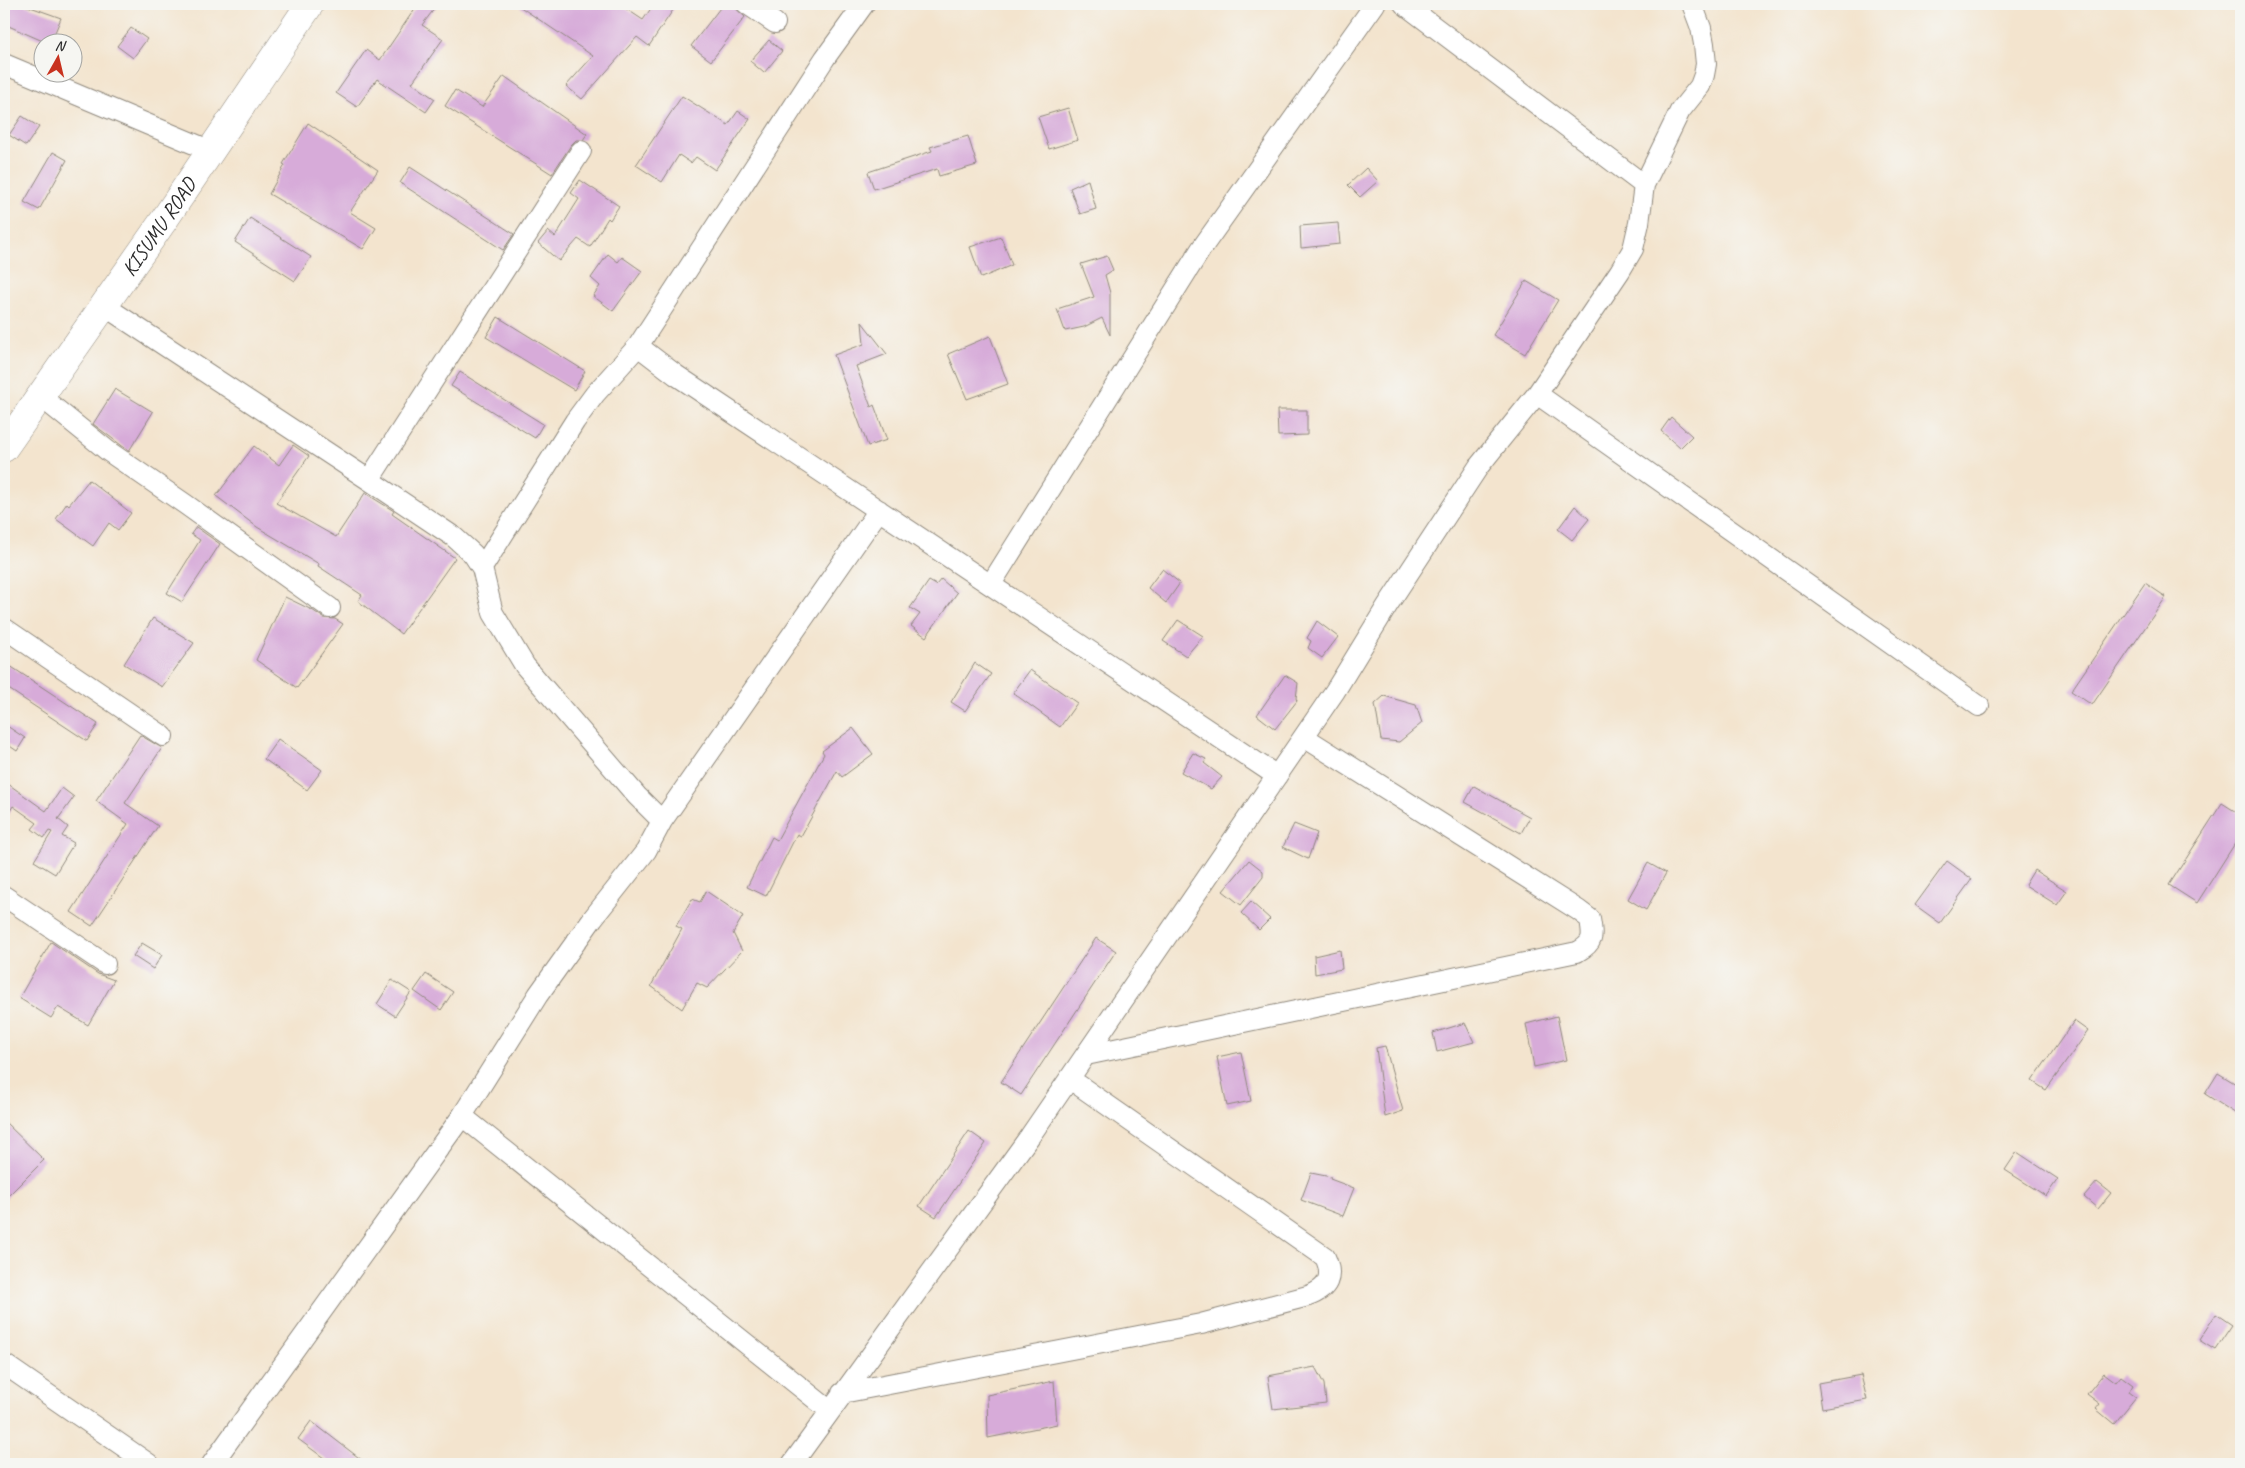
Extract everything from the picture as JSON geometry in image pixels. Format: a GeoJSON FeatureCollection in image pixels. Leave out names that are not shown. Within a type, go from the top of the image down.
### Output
{"type":"FeatureCollection","features":[{"type":"Feature","properties":{"kind":"highway","name":"KISUMU ROAD"},"geometry":{"type":"LineString","coordinates":[[4,448],[211,151],[310,4]]}},
{"type":"Feature","properties":{"kind":"street"},"geometry":{"type":"LineString","coordinates":[[747,4],[775,23]]}},
{"type":"Feature","properties":{"kind":"street"},"geometry":{"type":"LineString","coordinates":[[482,568],[575,421],[595,394],[638,346],[825,58],[864,4]]}},
{"type":"Feature","properties":{"kind":"street"},"geometry":{"type":"LineString","coordinates":[[991,584],[1201,249],[1375,4]]}},
{"type":"Feature","properties":{"kind":"street"},"geometry":{"type":"LineString","coordinates":[[1404,4],[1644,185]]}},
{"type":"Feature","properties":{"kind":"street"},"geometry":{"type":"LineString","coordinates":[[792,1464],[1070,1079],[1304,738],[1387,606],[1479,466],[1537,394],[1633,249],[1639,223],[1644,185],[1680,111],[1700,86],[1704,75],[1706,64],[1704,44],[1701,28],[1692,4]]}},
{"type":"Feature","properties":{"kind":"street"},"geometry":{"type":"LineString","coordinates":[[4,64],[211,151]]}},
{"type":"Feature","properties":{"kind":"street"},"geometry":{"type":"LineString","coordinates":[[369,480],[582,151]]}},
{"type":"Feature","properties":{"kind":"street"},"geometry":{"type":"LineString","coordinates":[[103,305],[454,537],[473,554],[482,568],[493,613],[525,666],[637,796],[662,821]]}},
{"type":"Feature","properties":{"kind":"street"},"geometry":{"type":"LineString","coordinates":[[638,346],[676,375],[1277,776]]}},
{"type":"Feature","properties":{"kind":"street"},"geometry":{"type":"LineString","coordinates":[[1537,394],[1979,706]]}},
{"type":"Feature","properties":{"kind":"street"},"geometry":{"type":"LineString","coordinates":[[40,396],[108,451],[330,608]]}},
{"type":"Feature","properties":{"kind":"street"},"geometry":{"type":"LineString","coordinates":[[212,1464],[462,1116],[538,995],[593,918],[646,851],[662,821],[879,510]]}},
{"type":"Feature","properties":{"kind":"street"},"geometry":{"type":"LineString","coordinates":[[4,628],[162,736]]}},
{"type":"Feature","properties":{"kind":"street"},"geometry":{"type":"LineString","coordinates":[[1086,1055],[1577,952],[1588,946],[1592,939],[1590,919],[1578,910],[1304,738]]}},
{"type":"Feature","properties":{"kind":"street"},"geometry":{"type":"LineString","coordinates":[[4,896],[105,964]]}},
{"type":"Feature","properties":{"kind":"street"},"geometry":{"type":"LineString","coordinates":[[842,1393],[1202,1324],[1308,1296],[1317,1293],[1325,1286],[1330,1268],[1325,1257],[1070,1079]]}},
{"type":"Feature","properties":{"kind":"street"},"geometry":{"type":"LineString","coordinates":[[462,1116],[830,1410]]}},
{"type":"Feature","properties":{"kind":"street"},"geometry":{"type":"LineString","coordinates":[[4,1364],[149,1464]]}},
{"type":"Feature","properties":{"kind":"building"},"geometry":{"type":"Polygon","coordinates":[[[4,4],[22,4],[61,18],[55,32],[32,32],[32,36],[4,24],[4,4]]]}},
{"type":"Feature","properties":{"kind":"building"},"geometry":{"type":"Polygon","coordinates":[[[418,4],[438,4],[422,25],[443,39],[412,83],[435,99],[426,112],[377,79],[357,107],[336,93],[366,50],[380,60],[418,4]]]}},
{"type":"Feature","properties":{"kind":"building"},"geometry":{"type":"Polygon","coordinates":[[[516,4],[619,4],[643,20],[654,4],[677,4],[649,46],[637,37],[582,99],[566,86],[593,56],[516,4]]]}},
{"type":"Feature","properties":{"kind":"building"},"geometry":{"type":"Polygon","coordinates":[[[723,4],[731,4],[745,17],[711,61],[691,46],[723,4]]]}},
{"type":"Feature","properties":{"kind":"building"},"geometry":{"type":"Polygon","coordinates":[[[131,28],[147,39],[133,58],[117,46],[131,28]]]}},
{"type":"Feature","properties":{"kind":"building"},"geometry":{"type":"Polygon","coordinates":[[[769,40],[782,51],[764,73],[750,61],[769,40]]]}},
{"type":"Feature","properties":{"kind":"building"},"geometry":{"type":"Polygon","coordinates":[[[504,76],[587,134],[583,140],[576,140],[571,145],[552,174],[445,106],[455,90],[482,107],[504,76]]]}},
{"type":"Feature","properties":{"kind":"building"},"geometry":{"type":"Polygon","coordinates":[[[682,96],[728,125],[738,111],[750,119],[715,170],[696,157],[691,163],[679,155],[662,182],[636,165],[682,96]]]}},
{"type":"Feature","properties":{"kind":"building"},"geometry":{"type":"Polygon","coordinates":[[[1068,108],[1078,140],[1049,149],[1038,117],[1068,108]]]}},
{"type":"Feature","properties":{"kind":"building"},"geometry":{"type":"Polygon","coordinates":[[[22,116],[39,127],[26,146],[9,135],[22,116]]]}},
{"type":"Feature","properties":{"kind":"building"},"geometry":{"type":"Polygon","coordinates":[[[308,123],[378,170],[350,212],[376,228],[363,249],[269,194],[285,165],[283,164],[308,123]]]}},
{"type":"Feature","properties":{"kind":"building"},"geometry":{"type":"Polygon","coordinates":[[[968,136],[977,165],[939,176],[937,169],[874,189],[868,172],[932,151],[930,147],[968,136]]]}},
{"type":"Feature","properties":{"kind":"building"},"geometry":{"type":"Polygon","coordinates":[[[53,152],[67,160],[39,210],[24,202],[53,152]]]}},
{"type":"Feature","properties":{"kind":"building"},"geometry":{"type":"Polygon","coordinates":[[[410,167],[514,234],[503,250],[400,183],[410,167]]]}},
{"type":"Feature","properties":{"kind":"building"},"geometry":{"type":"Polygon","coordinates":[[[1366,168],[1378,181],[1360,197],[1348,185],[1366,168]]]}},
{"type":"Feature","properties":{"kind":"building"},"geometry":{"type":"Polygon","coordinates":[[[580,180],[619,206],[610,220],[608,218],[590,247],[578,239],[559,261],[538,243],[548,231],[555,237],[579,199],[571,193],[580,180]]]}},
{"type":"Feature","properties":{"kind":"building"},"geometry":{"type":"Polygon","coordinates":[[[1088,180],[1096,209],[1080,214],[1070,188],[1088,180]]]}},
{"type":"Feature","properties":{"kind":"building"},"geometry":{"type":"Polygon","coordinates":[[[250,218],[311,257],[295,281],[235,242],[250,218]]]}},
{"type":"Feature","properties":{"kind":"building"},"geometry":{"type":"Polygon","coordinates":[[[1338,223],[1340,244],[1301,248],[1300,226],[1338,223]]]}},
{"type":"Feature","properties":{"kind":"building"},"geometry":{"type":"Polygon","coordinates":[[[1001,237],[1012,265],[981,278],[970,247],[1001,237]]]}},
{"type":"Feature","properties":{"kind":"building"},"geometry":{"type":"Polygon","coordinates":[[[608,254],[618,262],[622,257],[642,271],[613,311],[593,296],[600,286],[591,278],[608,254]]]}},
{"type":"Feature","properties":{"kind":"building"},"geometry":{"type":"Polygon","coordinates":[[[1107,256],[1113,270],[1105,275],[1110,293],[1110,335],[1102,318],[1084,327],[1065,331],[1057,309],[1094,297],[1081,264],[1107,256]]]}},
{"type":"Feature","properties":{"kind":"building"},"geometry":{"type":"Polygon","coordinates":[[[1526,281],[1558,300],[1525,354],[1493,335],[1526,281]]]}},
{"type":"Feature","properties":{"kind":"building"},"geometry":{"type":"Polygon","coordinates":[[[498,317],[585,371],[574,390],[486,337],[498,317]]]}},
{"type":"Feature","properties":{"kind":"building"},"geometry":{"type":"Polygon","coordinates":[[[862,322],[887,354],[856,366],[871,407],[874,405],[887,440],[868,446],[834,355],[864,344],[862,322]]]}},
{"type":"Feature","properties":{"kind":"building"},"geometry":{"type":"Polygon","coordinates":[[[990,336],[1008,384],[967,399],[948,354],[990,336]]]}},
{"type":"Feature","properties":{"kind":"building"},"geometry":{"type":"Polygon","coordinates":[[[460,372],[543,424],[535,438],[451,386],[460,372]]]}},
{"type":"Feature","properties":{"kind":"building"},"geometry":{"type":"Polygon","coordinates":[[[115,389],[153,412],[129,451],[93,424],[115,389]]]}},
{"type":"Feature","properties":{"kind":"building"},"geometry":{"type":"Polygon","coordinates":[[[1277,410],[1307,410],[1307,435],[1278,436],[1277,410]]]}},
{"type":"Feature","properties":{"kind":"building"},"geometry":{"type":"Polygon","coordinates":[[[1671,417],[1692,436],[1680,448],[1661,431],[1671,417]]]}},
{"type":"Feature","properties":{"kind":"building"},"geometry":{"type":"Polygon","coordinates":[[[293,445],[309,456],[276,503],[336,537],[365,493],[394,511],[392,514],[455,558],[401,634],[358,601],[362,595],[318,566],[319,564],[257,527],[216,496],[254,446],[279,465],[293,445]]]}},
{"type":"Feature","properties":{"kind":"building"},"geometry":{"type":"Polygon","coordinates":[[[89,480],[131,513],[118,530],[109,523],[93,546],[56,519],[67,503],[69,505],[89,480]]]}},
{"type":"Feature","properties":{"kind":"building"},"geometry":{"type":"Polygon","coordinates":[[[1575,506],[1589,519],[1572,540],[1558,529],[1575,506]]]}},
{"type":"Feature","properties":{"kind":"building"},"geometry":{"type":"Polygon","coordinates":[[[196,527],[220,544],[182,602],[167,593],[200,540],[191,534],[196,527]]]}},
{"type":"Feature","properties":{"kind":"building"},"geometry":{"type":"Polygon","coordinates":[[[1162,569],[1180,583],[1166,603],[1148,588],[1162,569]]]}},
{"type":"Feature","properties":{"kind":"building"},"geometry":{"type":"Polygon","coordinates":[[[941,579],[957,593],[926,637],[911,626],[920,614],[910,608],[929,581],[936,585],[941,579]]]}},
{"type":"Feature","properties":{"kind":"building"},"geometry":{"type":"Polygon","coordinates":[[[2145,583],[2166,597],[2092,705],[2071,691],[2145,583]]]}},
{"type":"Feature","properties":{"kind":"building"},"geometry":{"type":"Polygon","coordinates":[[[285,597],[324,618],[335,619],[343,624],[297,688],[256,660],[285,597]]]}},
{"type":"Feature","properties":{"kind":"building"},"geometry":{"type":"Polygon","coordinates":[[[153,618],[194,643],[162,687],[124,664],[153,618]]]}},
{"type":"Feature","properties":{"kind":"building"},"geometry":{"type":"Polygon","coordinates":[[[1178,620],[1203,636],[1186,656],[1163,641],[1178,620]]]}},
{"type":"Feature","properties":{"kind":"building"},"geometry":{"type":"Polygon","coordinates":[[[1317,621],[1338,637],[1322,658],[1308,648],[1311,641],[1307,638],[1317,621]]]}},
{"type":"Feature","properties":{"kind":"building"},"geometry":{"type":"Polygon","coordinates":[[[4,662],[98,724],[87,741],[4,686],[4,662]]]}},
{"type":"Feature","properties":{"kind":"building"},"geometry":{"type":"Polygon","coordinates":[[[975,663],[991,674],[965,711],[951,702],[975,663]]]}},
{"type":"Feature","properties":{"kind":"building"},"geometry":{"type":"Polygon","coordinates":[[[1030,670],[1077,703],[1060,727],[1013,693],[1030,670]]]}},
{"type":"Feature","properties":{"kind":"building"},"geometry":{"type":"Polygon","coordinates":[[[1285,675],[1298,683],[1297,701],[1275,729],[1257,715],[1285,675]]]}},
{"type":"Feature","properties":{"kind":"building"},"geometry":{"type":"Polygon","coordinates":[[[1384,696],[1416,705],[1422,723],[1399,742],[1381,740],[1375,704],[1384,696]]]}},
{"type":"Feature","properties":{"kind":"building"},"geometry":{"type":"Polygon","coordinates":[[[4,724],[25,738],[17,751],[4,742],[4,724]]]}},
{"type":"Feature","properties":{"kind":"building"},"geometry":{"type":"Polygon","coordinates":[[[853,728],[873,754],[842,777],[837,771],[801,836],[797,834],[766,896],[747,887],[772,837],[777,840],[824,754],[822,751],[853,728]]]}},
{"type":"Feature","properties":{"kind":"building"},"geometry":{"type":"Polygon","coordinates":[[[140,735],[162,748],[125,803],[158,826],[92,926],[71,912],[128,824],[96,801],[140,735]]]}},
{"type":"Feature","properties":{"kind":"building"},"geometry":{"type":"Polygon","coordinates":[[[278,739],[322,770],[307,790],[264,759],[278,739]]]}},
{"type":"Feature","properties":{"kind":"building"},"geometry":{"type":"Polygon","coordinates":[[[1193,753],[1206,759],[1204,763],[1222,777],[1211,789],[1181,772],[1193,753]]]}},
{"type":"Feature","properties":{"kind":"building"},"geometry":{"type":"Polygon","coordinates":[[[4,781],[46,811],[62,788],[74,797],[58,819],[68,827],[62,836],[74,843],[55,874],[34,861],[52,832],[49,831],[44,838],[32,829],[37,823],[13,806],[4,821],[4,781]]]}},
{"type":"Feature","properties":{"kind":"building"},"geometry":{"type":"Polygon","coordinates":[[[1474,786],[1530,817],[1521,833],[1465,802],[1474,786]]]}},
{"type":"Feature","properties":{"kind":"building"},"geometry":{"type":"Polygon","coordinates":[[[2222,803],[2241,815],[2241,834],[2197,903],[2169,885],[2222,803]]]}},
{"type":"Feature","properties":{"kind":"building"},"geometry":{"type":"Polygon","coordinates":[[[1294,824],[1317,833],[1308,859],[1283,847],[1294,824]]]}},
{"type":"Feature","properties":{"kind":"building"},"geometry":{"type":"Polygon","coordinates":[[[1249,860],[1263,871],[1263,877],[1241,905],[1223,891],[1249,860]]]}},
{"type":"Feature","properties":{"kind":"building"},"geometry":{"type":"Polygon","coordinates":[[[1947,861],[1972,879],[1940,923],[1915,905],[1947,861]]]}},
{"type":"Feature","properties":{"kind":"building"},"geometry":{"type":"Polygon","coordinates":[[[1648,863],[1666,873],[1646,910],[1628,899],[1648,863]]]}},
{"type":"Feature","properties":{"kind":"building"},"geometry":{"type":"Polygon","coordinates":[[[2034,870],[2067,891],[2057,905],[2025,885],[2034,870]]]}},
{"type":"Feature","properties":{"kind":"building"},"geometry":{"type":"Polygon","coordinates":[[[706,891],[743,916],[733,933],[742,951],[707,988],[697,983],[682,1009],[651,986],[682,929],[676,926],[692,899],[700,902],[706,891]]]}},
{"type":"Feature","properties":{"kind":"building"},"geometry":{"type":"Polygon","coordinates":[[[1251,902],[1270,919],[1259,930],[1241,913],[1251,902]]]}},
{"type":"Feature","properties":{"kind":"building"},"geometry":{"type":"Polygon","coordinates":[[[1096,938],[1116,951],[1021,1095],[1001,1082],[1096,938]]]}},
{"type":"Feature","properties":{"kind":"building"},"geometry":{"type":"Polygon","coordinates":[[[51,942],[98,974],[114,980],[88,1025],[58,1007],[51,1018],[19,998],[51,942]]]}},
{"type":"Feature","properties":{"kind":"building"},"geometry":{"type":"Polygon","coordinates":[[[142,943],[162,955],[153,969],[133,956],[142,943]]]}},
{"type":"Feature","properties":{"kind":"building"},"geometry":{"type":"Polygon","coordinates":[[[1340,950],[1342,969],[1315,974],[1314,956],[1340,950]]]}},
{"type":"Feature","properties":{"kind":"building"},"geometry":{"type":"Polygon","coordinates":[[[426,974],[453,992],[441,1010],[414,991],[426,974]]]}},
{"type":"Feature","properties":{"kind":"building"},"geometry":{"type":"Polygon","coordinates":[[[392,980],[411,992],[395,1016],[377,1004],[392,980]]]}},
{"type":"Feature","properties":{"kind":"building"},"geometry":{"type":"Polygon","coordinates":[[[1557,1016],[1566,1060],[1534,1067],[1526,1024],[1557,1016]]]}},
{"type":"Feature","properties":{"kind":"building"},"geometry":{"type":"Polygon","coordinates":[[[2074,1021],[2088,1031],[2046,1090],[2032,1081],[2074,1021]]]}},
{"type":"Feature","properties":{"kind":"building"},"geometry":{"type":"Polygon","coordinates":[[[1465,1023],[1474,1042],[1437,1052],[1433,1033],[1465,1023]]]}},
{"type":"Feature","properties":{"kind":"building"},"geometry":{"type":"Polygon","coordinates":[[[1385,1046],[1403,1111],[1385,1117],[1376,1048],[1385,1046]]]}},
{"type":"Feature","properties":{"kind":"building"},"geometry":{"type":"Polygon","coordinates":[[[1241,1052],[1251,1101],[1227,1106],[1217,1057],[1241,1052]]]}},
{"type":"Feature","properties":{"kind":"building"},"geometry":{"type":"Polygon","coordinates":[[[2218,1073],[2241,1087],[2241,1117],[2205,1094],[2218,1073]]]}},
{"type":"Feature","properties":{"kind":"building"},"geometry":{"type":"Polygon","coordinates":[[[4,1121],[44,1160],[4,1200],[4,1121]]]}},
{"type":"Feature","properties":{"kind":"building"},"geometry":{"type":"Polygon","coordinates":[[[969,1131],[986,1143],[936,1217],[919,1206],[969,1131]]]}},
{"type":"Feature","properties":{"kind":"building"},"geometry":{"type":"Polygon","coordinates":[[[2017,1152],[2058,1179],[2046,1196],[2005,1170],[2017,1152]]]}},
{"type":"Feature","properties":{"kind":"building"},"geometry":{"type":"Polygon","coordinates":[[[1311,1173],[1331,1177],[1330,1179],[1354,1188],[1343,1216],[1301,1200],[1311,1173]]]}},
{"type":"Feature","properties":{"kind":"building"},"geometry":{"type":"Polygon","coordinates":[[[2097,1182],[2111,1193],[2098,1209],[2084,1197],[2097,1182]]]}},
{"type":"Feature","properties":{"kind":"building"},"geometry":{"type":"Polygon","coordinates":[[[2216,1314],[2232,1325],[2215,1350],[2199,1340],[2216,1314]]]}},
{"type":"Feature","properties":{"kind":"building"},"geometry":{"type":"Polygon","coordinates":[[[1315,1367],[1324,1384],[1326,1403],[1273,1409],[1268,1376],[1315,1367]]]}},
{"type":"Feature","properties":{"kind":"building"},"geometry":{"type":"Polygon","coordinates":[[[2104,1373],[2116,1382],[2121,1376],[2133,1385],[2129,1392],[2136,1397],[2114,1424],[2096,1409],[2100,1404],[2087,1394],[2104,1373]]]}},
{"type":"Feature","properties":{"kind":"building"},"geometry":{"type":"Polygon","coordinates":[[[1861,1375],[1867,1400],[1822,1408],[1818,1383],[1861,1375]]]}},
{"type":"Feature","properties":{"kind":"building"},"geometry":{"type":"Polygon","coordinates":[[[1054,1381],[1057,1424],[988,1438],[987,1395],[1054,1381]]]}},
{"type":"Feature","properties":{"kind":"building"},"geometry":{"type":"Polygon","coordinates":[[[311,1421],[367,1464],[332,1464],[298,1439],[311,1421]]]}}]}
